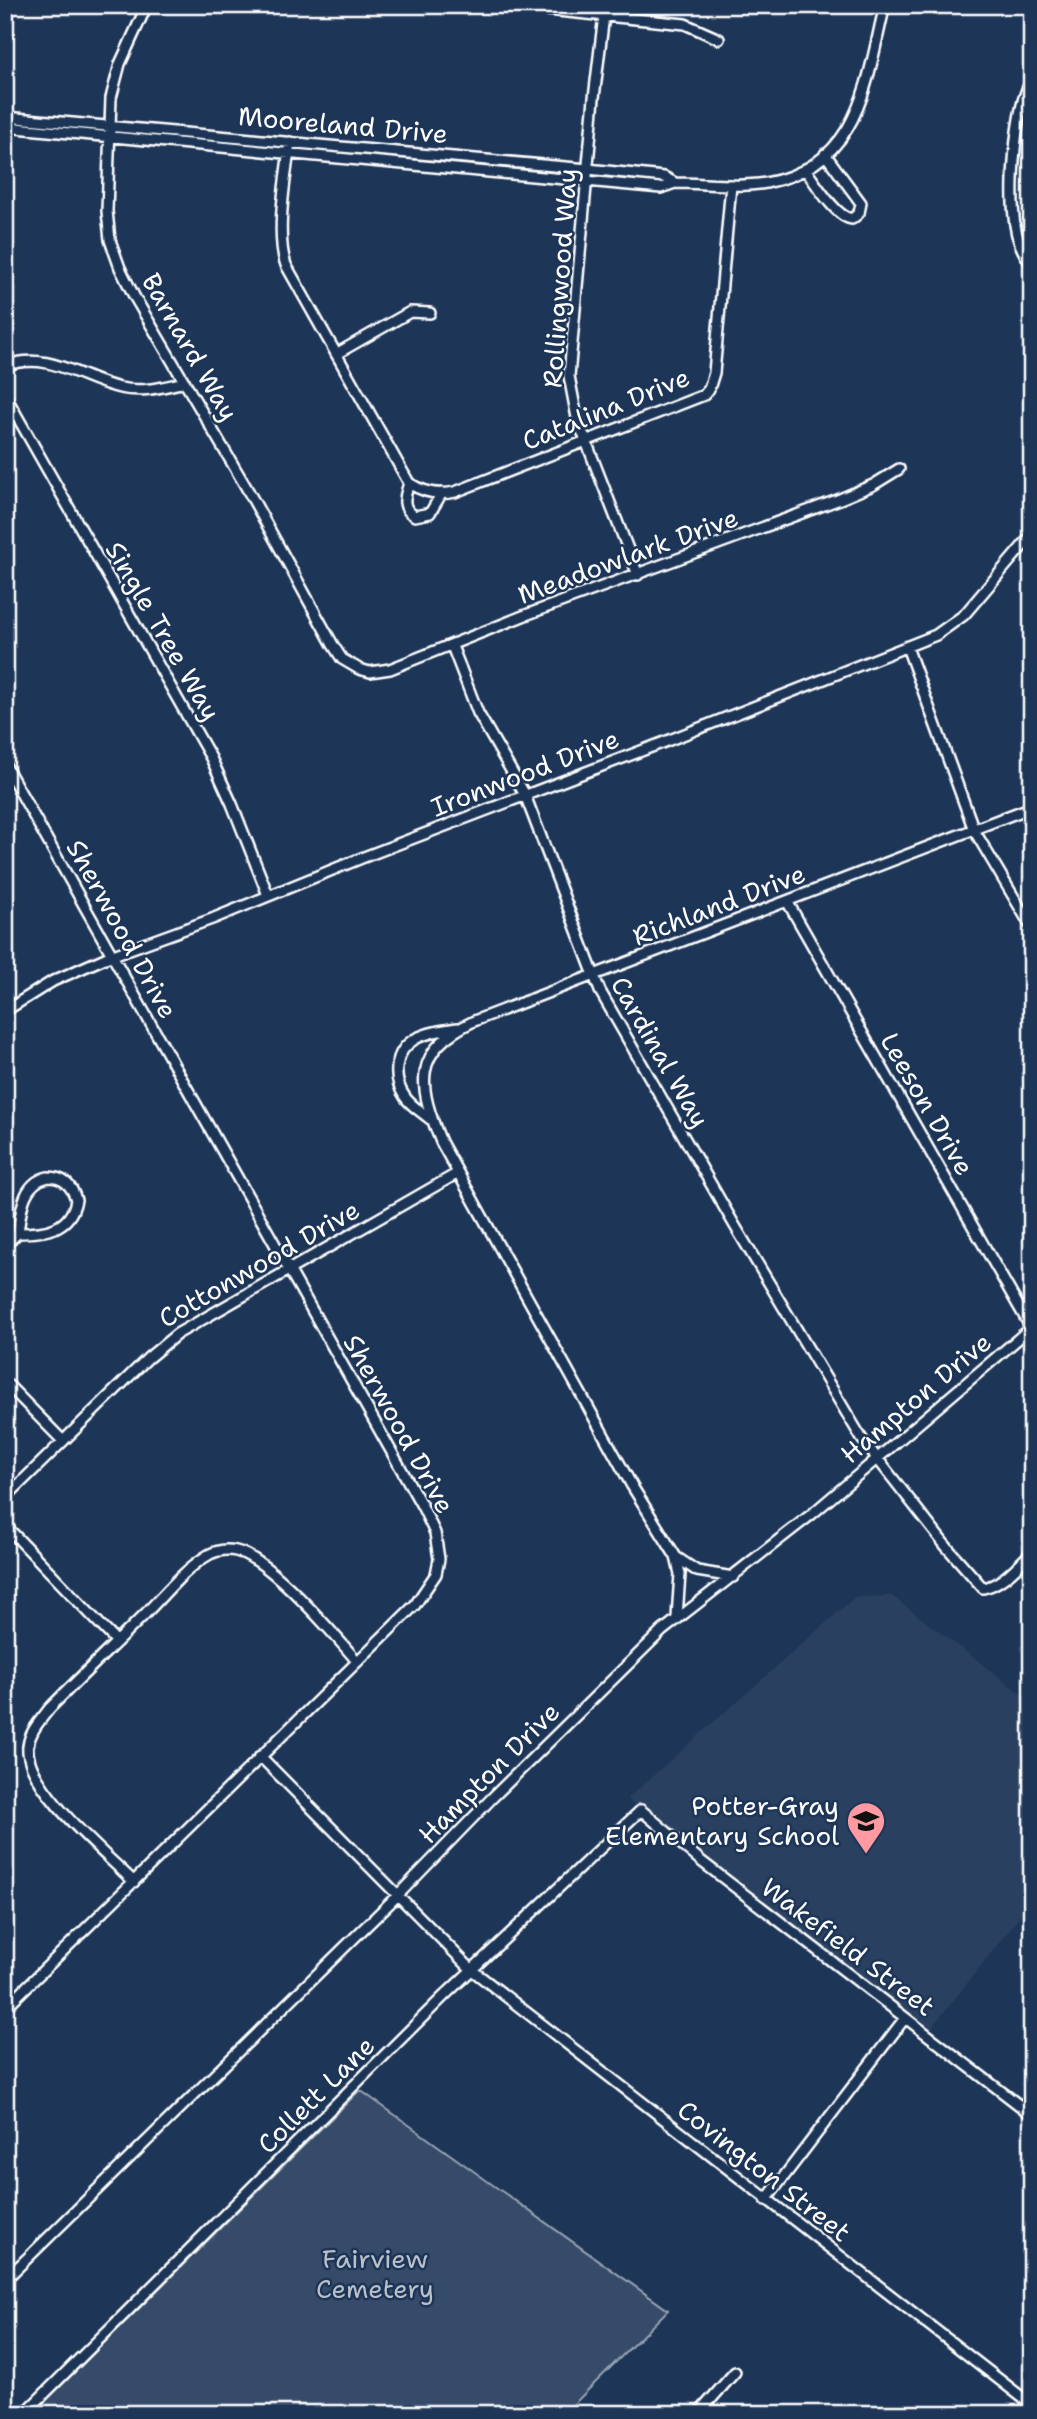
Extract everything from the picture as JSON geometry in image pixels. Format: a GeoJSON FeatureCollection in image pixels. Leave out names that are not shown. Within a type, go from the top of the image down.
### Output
{"type":"FeatureCollection","features":[{"type":"Feature","properties":{"kind":"street","name":"Barnard Way"},"geometry":{"type":"LineString","coordinates":[[147,5],[116,76],[111,98],[107,211],[114,254],[134,296],[246,487],[333,645],[348,663],[368,671]]}},
{"type":"Feature","properties":{"kind":"street"},"geometry":{"type":"LineString","coordinates":[[499,5],[685,24],[719,39]]}},
{"type":"Feature","properties":{"kind":"street","name":"Mooreland Drive"},"geometry":{"type":"LineString","coordinates":[[5,127],[661,188],[674,183],[765,183],[805,169],[825,154],[847,130],[858,111],[868,81],[885,5]]}},
{"type":"Feature","properties":{"kind":"street","name":"Rollingwood Way"},"geometry":{"type":"LineString","coordinates":[[604,15],[569,376],[573,404],[585,442],[638,575]]}},
{"type":"Feature","properties":{"kind":"street"},"geometry":{"type":"LineString","coordinates":[[1032,80],[1023,96],[1018,122],[1013,212],[1018,240],[1032,265]]}},
{"type":"Feature","properties":{"kind":"street","name":"Mooreland Drive"},"geometry":{"type":"LineString","coordinates":[[5,117],[588,169],[664,177],[674,183]]}},
{"type":"Feature","properties":{"kind":"street"},"geometry":{"type":"LineString","coordinates":[[290,142],[282,231],[283,257],[290,274],[409,483],[426,492],[442,493],[433,511],[425,516],[415,516],[406,509],[403,502],[409,483]]}},
{"type":"Feature","properties":{"kind":"street"},"geometry":{"type":"LineString","coordinates":[[805,169],[836,211],[844,218],[852,219],[859,213],[861,203],[825,154]]}},
{"type":"Feature","properties":{"kind":"street","name":"Catalina Drive"},"geometry":{"type":"LineString","coordinates":[[442,493],[455,492],[698,399],[709,389],[715,363],[731,185]]}},
{"type":"Feature","properties":{"kind":"street"},"geometry":{"type":"LineString","coordinates":[[335,354],[410,312],[430,313]]}},
{"type":"Feature","properties":{"kind":"street"},"geometry":{"type":"LineString","coordinates":[[5,366],[41,361],[58,364],[106,384],[129,390],[155,389],[185,382]]}},
{"type":"Feature","properties":{"kind":"street","name":"Single Tree Way"},"geometry":{"type":"LineString","coordinates":[[5,395],[211,758],[268,895]]}},
{"type":"Feature","properties":{"kind":"street","name":"Meadowlark Drive"},"geometry":{"type":"LineString","coordinates":[[368,671],[390,669],[523,616],[840,499],[873,485],[899,469]]}},
{"type":"Feature","properties":{"kind":"street","name":"Ironwood Drive"},"geometry":{"type":"LineString","coordinates":[[5,1011],[53,981],[114,954],[212,919],[936,635],[958,621],[1032,535]]}},
{"type":"Feature","properties":{"kind":"street","name":"Cardinal Way"},"geometry":{"type":"LineString","coordinates":[[452,646],[478,713],[525,795],[593,976],[735,1226],[842,1406],[876,1459],[944,1545],[984,1588],[1003,1578],[1032,1552]]}},
{"type":"Feature","properties":{"kind":"street"},"geometry":{"type":"LineString","coordinates":[[907,647],[974,830],[1032,929]]}},
{"type":"Feature","properties":{"kind":"street","name":"Sherwood Drive"},"geometry":{"type":"LineString","coordinates":[[5,765],[114,954],[422,1506],[436,1533],[439,1546],[436,1574],[419,1600],[5,2008]]}},
{"type":"Feature","properties":{"kind":"street","name":"Richland Drive"},"geometry":{"type":"LineString","coordinates":[[432,1119],[426,1105],[423,1083],[431,1057],[439,1045],[462,1028],[1032,807]]}},
{"type":"Feature","properties":{"kind":"street","name":"Leeson Drive"},"geometry":{"type":"LineString","coordinates":[[787,901],[1031,1328]]}},
{"type":"Feature","properties":{"kind":"street"},"geometry":{"type":"LineString","coordinates":[[462,1028],[417,1038],[405,1047],[398,1060],[397,1078],[406,1099],[432,1119],[441,1142],[626,1475],[676,1557],[680,1574],[677,1617]]}},
{"type":"Feature","properties":{"kind":"street","name":"Cottonwood Drive"},"geometry":{"type":"LineString","coordinates":[[5,1498],[148,1358],[177,1334],[458,1173]]}},
{"type":"Feature","properties":{"kind":"street"},"geometry":{"type":"LineString","coordinates":[[5,1245],[18,1233],[52,1230],[65,1223],[76,1200],[68,1183],[48,1177],[34,1184],[21,1207],[18,1233]]}},
{"type":"Feature","properties":{"kind":"street","name":"Hampton Drive"},"geometry":{"type":"LineString","coordinates":[[5,2280],[677,1617],[733,1577],[1031,1328]]}},
{"type":"Feature","properties":{"kind":"street"},"geometry":{"type":"LineString","coordinates":[[5,1382],[63,1441]]}},
{"type":"Feature","properties":{"kind":"street"},"geometry":{"type":"LineString","coordinates":[[5,1525],[117,1642]]}},
{"type":"Feature","properties":{"kind":"street"},"geometry":{"type":"LineString","coordinates":[[134,1882],[68,1817],[41,1786],[29,1755],[35,1726],[117,1642],[204,1558],[215,1552],[231,1550],[250,1556],[260,1563],[306,1605],[357,1661]]}},
{"type":"Feature","properties":{"kind":"street"},"geometry":{"type":"LineString","coordinates":[[676,1557],[697,1571],[733,1577]]}},
{"type":"Feature","properties":{"kind":"street","name":"Covington Street"},"geometry":{"type":"LineString","coordinates":[[260,1756],[472,1970],[1032,2405]]}},
{"type":"Feature","properties":{"kind":"street","name":"Collett Lane"},"geometry":{"type":"LineString","coordinates":[[24,2414],[472,1970],[641,1810]]}},
{"type":"Feature","properties":{"kind":"street","name":"Wakefield Street"},"geometry":{"type":"LineString","coordinates":[[641,1810],[701,1861],[1032,2115]]}},
{"type":"Feature","properties":{"kind":"street"},"geometry":{"type":"LineString","coordinates":[[766,2200],[905,2018]]}},
{"type":"Feature","properties":{"kind":"street"},"geometry":{"type":"LineString","coordinates":[[698,2414],[735,2372]]}},
{"type":"Feature","properties":{"kind":"shaded area","name":"Potter-Gray Elementary School"},"geometry":{"type":"Polygon","coordinates":[[[892,1596],[1032,1702],[1032,1901],[927,2034],[627,1799],[855,1597],[892,1596]]]}},
{"type":"Feature","properties":{"kind":"green space","name":"Fairview Cemetery"},"geometry":{"type":"Polygon","coordinates":[[[360,2090],[668,2310],[564,2414],[32,2414],[360,2090]]]}},
{"type":"Feature","properties":{"kind":"place","name":"Potter-Gray Elementary School"},"geometry":{"type":"Point","coordinates":[866,1855]}}]}
